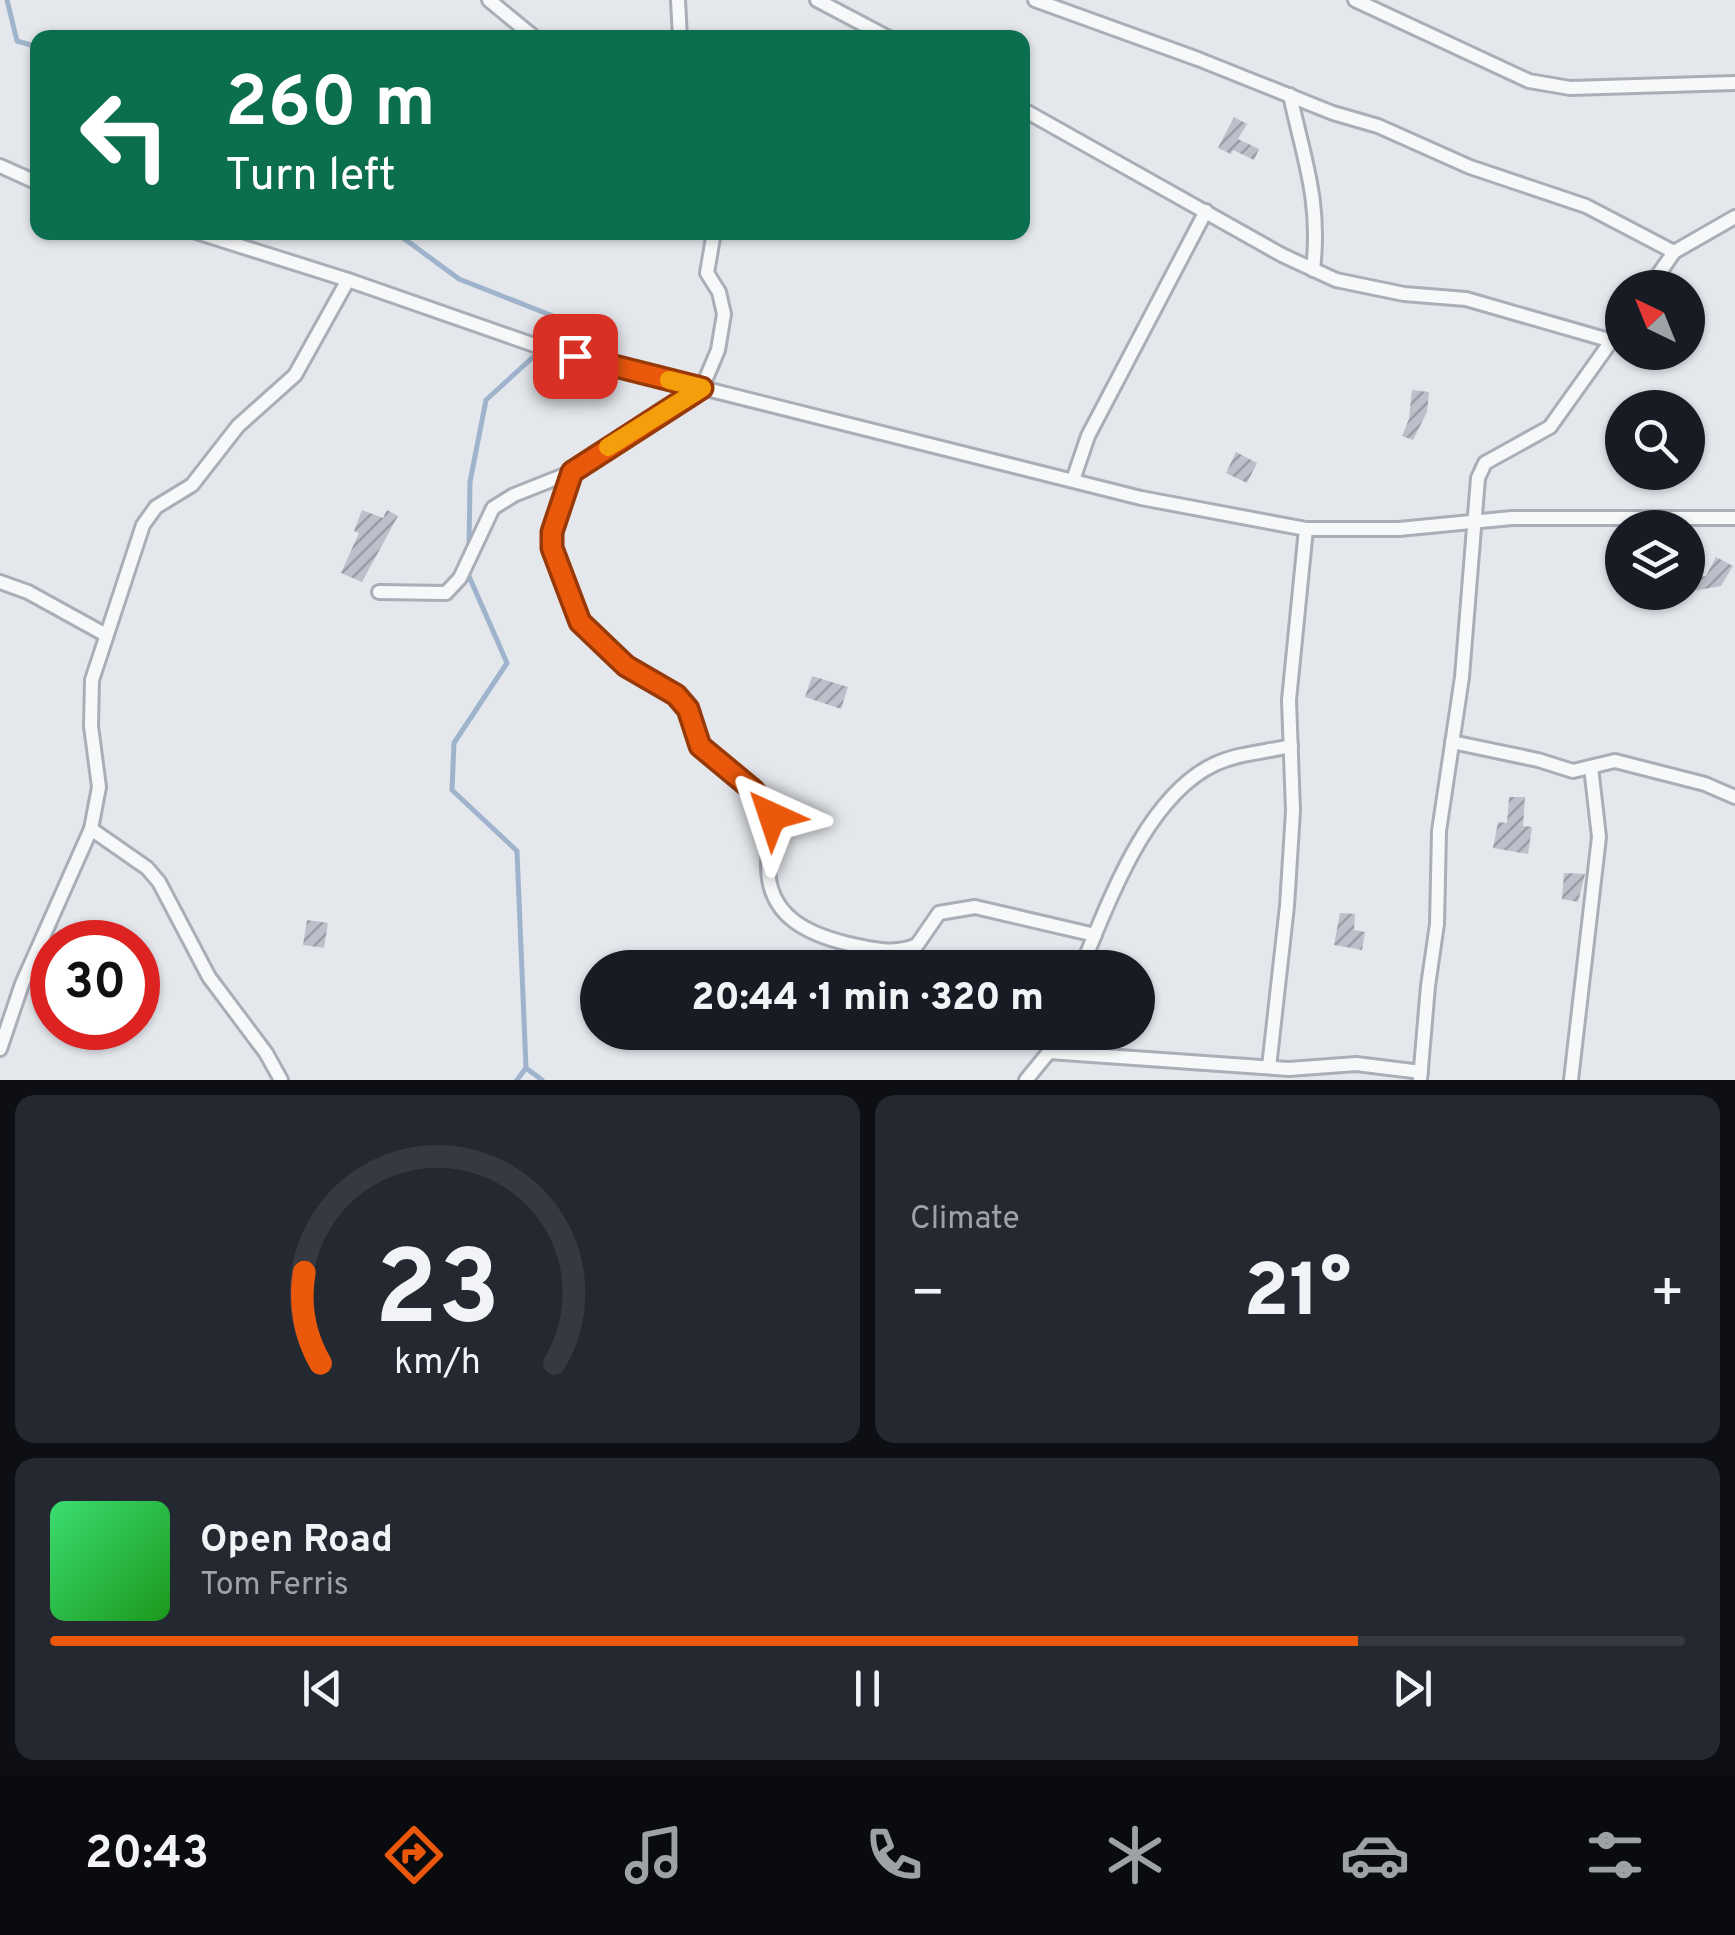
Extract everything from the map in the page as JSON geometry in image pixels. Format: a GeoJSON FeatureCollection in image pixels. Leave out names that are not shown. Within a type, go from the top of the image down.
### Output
{"type":"FeatureCollection","features":[{"type":"Feature","properties":{"kind":"street"},"geometry":{"type":"LineString","coordinates":[[488,0],[525,30]]}},
{"type":"Feature","properties":{"kind":"street"},"geometry":{"type":"LineString","coordinates":[[678,0],[680,30]]}},
{"type":"Feature","properties":{"kind":"street"},"geometry":{"type":"LineString","coordinates":[[817,0],[874,30]]}},
{"type":"Feature","properties":{"kind":"street"},"geometry":{"type":"LineString","coordinates":[[1034,0],[1378,126],[1470,167],[1586,206],[1674,252]]}},
{"type":"Feature","properties":{"kind":"street"},"geometry":{"type":"LineString","coordinates":[[1355,0],[1529,81],[1570,88],[1735,83]]}},
{"type":"Feature","properties":{"kind":"street"},"geometry":{"type":"LineString","coordinates":[[1290,95],[1314,196],[1318,232],[1313,270]]}},
{"type":"Feature","properties":{"kind":"street"},"geometry":{"type":"LineString","coordinates":[[1030,113],[1336,280],[1404,294],[1466,299],[1605,339]]}},
{"type":"Feature","properties":{"kind":"street"},"geometry":{"type":"LineString","coordinates":[[0,166],[30,179]]}},
{"type":"Feature","properties":{"kind":"street"},"geometry":{"type":"LineString","coordinates":[[1073,480],[1088,436],[1206,211]]}},
{"type":"Feature","properties":{"kind":"street"},"geometry":{"type":"LineString","coordinates":[[1662,270],[1674,252],[1735,217]]}},
{"type":"Feature","properties":{"kind":"street"},"geometry":{"type":"LineString","coordinates":[[221,240],[543,348],[1141,498],[1306,529],[1399,528],[1512,518],[1735,518]]}},
{"type":"Feature","properties":{"kind":"street"},"geometry":{"type":"LineString","coordinates":[[379,592],[446,593],[460,578],[493,508],[514,495],[572,472],[702,388],[718,350],[724,314],[719,292],[707,273],[713,240]]}},
{"type":"Feature","properties":{"kind":"street"},"geometry":{"type":"LineString","coordinates":[[0,1049],[22,984],[91,829],[99,787],[91,726],[92,680],[134,562],[143,525],[156,508],[192,485],[238,426],[295,375],[348,280]]}},
{"type":"Feature","properties":{"kind":"street"},"geometry":{"type":"LineString","coordinates":[[1026,1080],[1049,1052],[1269,1067],[1356,1064],[1421,1076],[1437,924],[1439,831],[1462,678],[1476,492],[1484,463],[1550,427],[1605,351]]}},
{"type":"Feature","properties":{"kind":"street"},"geometry":{"type":"LineString","coordinates":[[572,472],[552,532],[552,548],[570,603],[580,622],[616,659],[684,703],[700,746],[753,790],[771,812],[771,887],[780,908],[795,924],[839,942],[894,950],[917,945],[939,913],[975,907],[1094,935]]}},
{"type":"Feature","properties":{"kind":"street"},"geometry":{"type":"LineString","coordinates":[[1269,1067],[1294,811],[1289,700],[1306,529]]}},
{"type":"Feature","properties":{"kind":"street"},"geometry":{"type":"LineString","coordinates":[[0,582],[28,592],[106,635]]}},
{"type":"Feature","properties":{"kind":"street"},"geometry":{"type":"LineString","coordinates":[[1452,742],[1573,770],[1616,761],[1655,768],[1735,798]]}},
{"type":"Feature","properties":{"kind":"street"},"geometry":{"type":"LineString","coordinates":[[1088,950],[1122,869],[1188,781],[1238,756],[1290,746]]}},
{"type":"Feature","properties":{"kind":"street"},"geometry":{"type":"LineString","coordinates":[[1571,1080],[1598,837],[1592,767]]}},
{"type":"Feature","properties":{"kind":"street"},"geometry":{"type":"LineString","coordinates":[[91,829],[147,868],[159,882],[210,977],[266,1052],[281,1080]]}},
{"type":"Feature","properties":{"kind":"building"},"geometry":{"type":"Polygon","coordinates":[[[1234,117],[1247,124],[1238,139],[1259,149],[1254,160],[1218,148],[1234,117]]]}},
{"type":"Feature","properties":{"kind":"building"},"geometry":{"type":"Polygon","coordinates":[[[1412,390],[1429,392],[1427,412],[1413,440],[1402,436],[1409,419],[1412,390]]]}},
{"type":"Feature","properties":{"kind":"building"},"geometry":{"type":"Polygon","coordinates":[[[1236,452],[1257,463],[1247,483],[1226,473],[1236,452]]]}},
{"type":"Feature","properties":{"kind":"building"},"geometry":{"type":"Polygon","coordinates":[[[362,510],[383,518],[387,510],[398,516],[362,582],[341,573],[359,533],[354,531],[362,510]]]}},
{"type":"Feature","properties":{"kind":"building"},"geometry":{"type":"Polygon","coordinates":[[[1716,557],[1733,566],[1721,586],[1705,589],[1706,576],[1716,557]]]}},
{"type":"Feature","properties":{"kind":"building"},"geometry":{"type":"Polygon","coordinates":[[[812,676],[848,687],[841,709],[805,697],[812,676]]]}},
{"type":"Feature","properties":{"kind":"building"},"geometry":{"type":"Polygon","coordinates":[[[1509,797],[1525,797],[1523,826],[1532,827],[1528,854],[1493,848],[1498,822],[1507,823],[1509,797]]]}},
{"type":"Feature","properties":{"kind":"building"},"geometry":{"type":"Polygon","coordinates":[[[1564,873],[1585,874],[1578,902],[1562,899],[1564,873]]]}},
{"type":"Feature","properties":{"kind":"building"},"geometry":{"type":"Polygon","coordinates":[[[1340,913],[1355,914],[1354,930],[1365,932],[1362,950],[1334,945],[1340,913]]]}},
{"type":"Feature","properties":{"kind":"building"},"geometry":{"type":"Polygon","coordinates":[[[307,920],[328,923],[324,948],[303,945],[307,920]]]}},
{"type":"Feature","properties":{"kind":"waterway"},"geometry":{"type":"LineString","coordinates":[[7,0],[17,41],[30,45]]}},
{"type":"Feature","properties":{"kind":"waterway"},"geometry":{"type":"LineString","coordinates":[[406,240],[459,279],[558,318],[543,348],[486,400],[470,482],[469,548]]}},
{"type":"Feature","properties":{"kind":"waterway"},"geometry":{"type":"LineString","coordinates":[[468,574],[507,663],[454,743],[452,790],[517,851],[526,1068],[517,1080]]}},
{"type":"Feature","properties":{"kind":"waterway"},"geometry":{"type":"LineString","coordinates":[[526,1068],[542,1080]]}},
{"type":"Feature","properties":{"kind":"slow traffic"},"geometry":{"type":"LineString","coordinates":[[608,447],[702,388],[669,380]]}},
{"type":"Feature","properties":{"kind":"route"},"geometry":{"type":"LineString","coordinates":[[575,356],[702,388],[572,472],[552,532],[552,548],[580,622],[626,666],[684,703],[700,746],[753,790],[772,816]]}}]}
